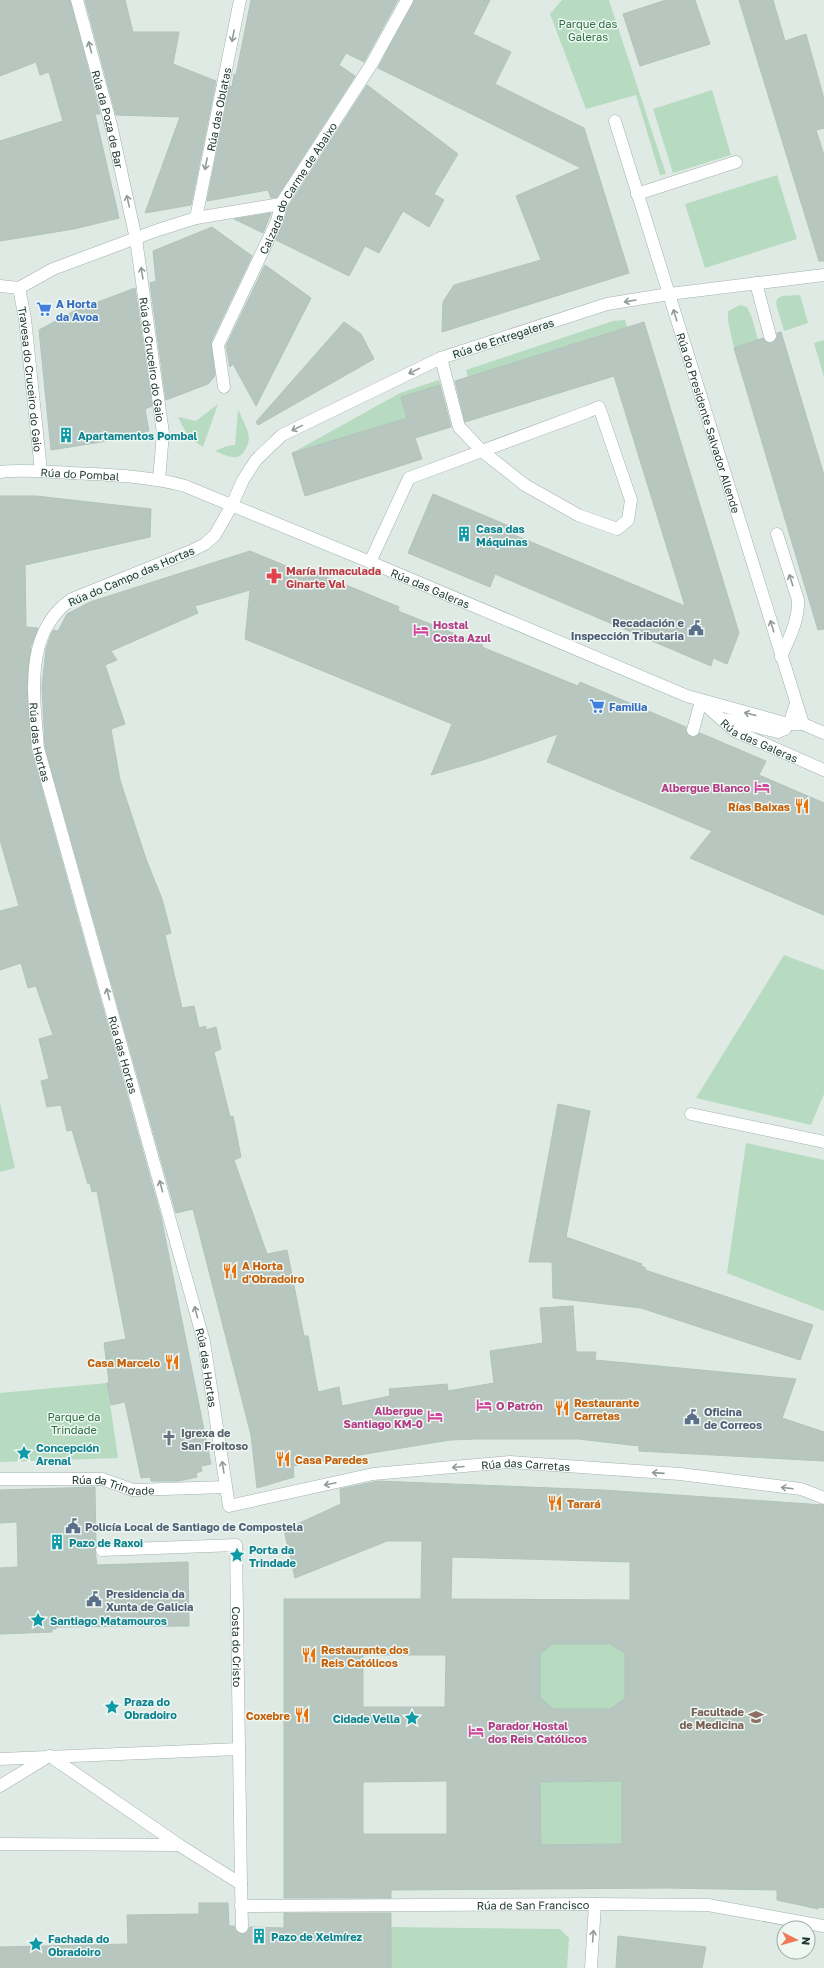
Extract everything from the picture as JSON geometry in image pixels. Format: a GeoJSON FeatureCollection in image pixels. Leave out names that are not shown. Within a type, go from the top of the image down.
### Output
{"type":"FeatureCollection","features":[{"type":"Feature","properties":{"kind":"street","name":"Rúa da Poza de Bar"},"geometry":{"type":"LineString","coordinates":[[77,0],[111,125],[136,239]]}},
{"type":"Feature","properties":{"kind":"street","name":"Rúa das Oblatas"},"geometry":{"type":"LineString","coordinates":[[196,218],[240,0]]}},
{"type":"Feature","properties":{"kind":"street","name":"Calzada do Carme de Abaixo"},"geometry":{"type":"LineString","coordinates":[[224,387],[218,344],[277,221],[281,204],[371,66],[407,0]]}},
{"type":"Feature","properties":{"kind":"street","name":"Rúa do Presidente Salvador Allende"},"geometry":{"type":"LineString","coordinates":[[615,122],[803,724]]}},
{"type":"Feature","properties":{"kind":"street"},"geometry":{"type":"LineString","coordinates":[[637,194],[736,162]]}},
{"type":"Feature","properties":{"kind":"street"},"geometry":{"type":"LineString","coordinates":[[0,286],[19,288],[53,269],[196,218],[281,204]]}},
{"type":"Feature","properties":{"kind":"street","name":"Rúa do Cruceiro do Gaio"},"geometry":{"type":"LineString","coordinates":[[136,239],[163,433],[159,480]]}},
{"type":"Feature","properties":{"kind":"street","name":"Rúa de Entregaleras"},"geometry":{"type":"LineString","coordinates":[[220,528],[243,480],[256,460],[282,435],[441,358],[607,304],[669,294],[824,275]]}},
{"type":"Feature","properties":{"kind":"street"},"geometry":{"type":"LineString","coordinates":[[756,283],[770,336]]}},
{"type":"Feature","properties":{"kind":"street","name":"Travesa do Cruceiro do Gaio"},"geometry":{"type":"LineString","coordinates":[[19,288],[25,319],[41,471]]}},
{"type":"Feature","properties":{"kind":"street"},"geometry":{"type":"LineString","coordinates":[[370,562],[409,478],[482,451],[600,406],[631,500],[628,520],[617,529],[578,515],[525,485],[482,451],[459,428],[441,358]]}},
{"type":"Feature","properties":{"kind":"street","name":"Rúa do Pombal"},"geometry":{"type":"LineString","coordinates":[[0,472],[41,471],[159,480]]}},
{"type":"Feature","properties":{"kind":"street","name":"Rúa das Galeras"},"geometry":{"type":"LineString","coordinates":[[159,480],[185,486],[232,505],[701,701],[788,724],[803,724],[824,733]]}},
{"type":"Feature","properties":{"kind":"street","name":"Rúa do Campo das Hortas"},"geometry":{"type":"LineString","coordinates":[[59,608],[72,599],[191,551],[205,544],[215,536],[220,528]]}},
{"type":"Feature","properties":{"kind":"street"},"geometry":{"type":"LineString","coordinates":[[777,534],[798,600],[799,611],[795,625],[781,657]]}},
{"type":"Feature","properties":{"kind":"street","name":"Rúa das Hortas"},"geometry":{"type":"LineString","coordinates":[[59,608],[42,635],[36,653],[34,699],[38,748],[204,1342],[229,1506]]}},
{"type":"Feature","properties":{"kind":"street"},"geometry":{"type":"LineString","coordinates":[[694,730],[701,701]]}},
{"type":"Feature","properties":{"kind":"street","name":"Rúa das Galeras"},"geometry":{"type":"LineString","coordinates":[[701,701],[735,731],[824,770]]}},
{"type":"Feature","properties":{"kind":"street"},"geometry":{"type":"LineString","coordinates":[[721,720],[734,720],[778,732],[785,729],[796,703]]}},
{"type":"Feature","properties":{"kind":"street"},"geometry":{"type":"LineString","coordinates":[[691,1114],[824,1142]]}},
{"type":"Feature","properties":{"kind":"street","name":"Rúa das Carretas"},"geometry":{"type":"LineString","coordinates":[[229,1506],[373,1474],[510,1462],[680,1474],[801,1490],[824,1498]]}},
{"type":"Feature","properties":{"kind":"street","name":"Rúa da Trindade"},"geometry":{"type":"LineString","coordinates":[[0,1479],[102,1479],[133,1490],[226,1487]]}},
{"type":"Feature","properties":{"kind":"street","name":"Costa do Cristo"},"geometry":{"type":"LineString","coordinates":[[102,1550],[236,1545],[240,1884],[242,1927]]}},
{"type":"Feature","properties":{"kind":"street"},"geometry":{"type":"LineString","coordinates":[[0,1759],[239,1749]]}},
{"type":"Feature","properties":{"kind":"street"},"geometry":{"type":"LineString","coordinates":[[0,1786],[50,1756]]}},
{"type":"Feature","properties":{"kind":"street"},"geometry":{"type":"LineString","coordinates":[[50,1756],[179,1845],[240,1884]]}},
{"type":"Feature","properties":{"kind":"street"},"geometry":{"type":"LineString","coordinates":[[0,1844],[179,1845]]}},
{"type":"Feature","properties":{"kind":"street"},"geometry":{"type":"LineString","coordinates":[[591,1968],[595,1904]]}},
{"type":"Feature","properties":{"kind":"street","name":"Rúa de San Francisco"},"geometry":{"type":"LineString","coordinates":[[241,1906],[595,1904],[708,1905],[824,1926]]}},
{"type":"Feature","properties":{"kind":"green space","name":"Parque das Galeras"},"geometry":{"type":"Polygon","coordinates":[[[562,0],[609,0],[666,174],[660,175],[636,95],[586,109],[550,14],[562,0]]]}},
{"type":"Feature","properties":{"kind":"green space"},"geometry":{"type":"Polygon","coordinates":[[[712,90],[731,155],[673,173],[653,109],[712,90]]]}},
{"type":"Feature","properties":{"kind":"green space"},"geometry":{"type":"Polygon","coordinates":[[[777,175],[797,239],[705,268],[685,204],[777,175]]]}},
{"type":"Feature","properties":{"kind":"green space"},"geometry":{"type":"Polygon","coordinates":[[[800,295],[808,323],[784,331],[776,304],[777,299],[782,296],[800,295]]]}},
{"type":"Feature","properties":{"kind":"green space"},"geometry":{"type":"Polygon","coordinates":[[[740,305],[747,307],[752,318],[758,340],[734,348],[728,321],[728,311],[740,305]]]}},
{"type":"Feature","properties":{"kind":"green space"},"geometry":{"type":"Polygon","coordinates":[[[625,320],[627,327],[468,377],[466,370],[613,321],[625,320]]]}},
{"type":"Feature","properties":{"kind":"green space"},"geometry":{"type":"Polygon","coordinates":[[[824,340],[824,377],[814,343],[824,340]]]}},
{"type":"Feature","properties":{"kind":"green space"},"geometry":{"type":"Polygon","coordinates":[[[439,380],[441,385],[402,397],[407,418],[292,453],[400,393],[439,380]]]}},
{"type":"Feature","properties":{"kind":"green space"},"geometry":{"type":"Polygon","coordinates":[[[218,404],[203,447],[189,438],[178,417],[196,421],[218,404]]]}},
{"type":"Feature","properties":{"kind":"green space"},"geometry":{"type":"Polygon","coordinates":[[[238,411],[246,428],[249,440],[242,454],[232,457],[215,451],[227,446],[235,445],[238,411]]]}},
{"type":"Feature","properties":{"kind":"green space"},"geometry":{"type":"Polygon","coordinates":[[[784,955],[824,970],[824,1094],[811,1125],[696,1098],[784,955]]]}},
{"type":"Feature","properties":{"kind":"green space"},"geometry":{"type":"Polygon","coordinates":[[[0,1103],[15,1168],[0,1172],[0,1103]]]}},
{"type":"Feature","properties":{"kind":"green space"},"geometry":{"type":"Polygon","coordinates":[[[746,1143],[824,1160],[824,1311],[727,1273],[746,1143]]]}},
{"type":"Feature","properties":{"kind":"green space","name":"Parque da Trindade"},"geometry":{"type":"Polygon","coordinates":[[[107,1383],[118,1458],[0,1462],[0,1393],[107,1383]]]}},
{"type":"Feature","properties":{"kind":"green space"},"geometry":{"type":"Polygon","coordinates":[[[553,1644],[610,1644],[625,1653],[625,1698],[610,1709],[553,1709],[540,1697],[540,1654],[553,1644]]]}},
{"type":"Feature","properties":{"kind":"green space"},"geometry":{"type":"Polygon","coordinates":[[[622,1781],[622,1844],[541,1845],[540,1782],[622,1781]]]}},
{"type":"Feature","properties":{"kind":"green space"},"geometry":{"type":"Polygon","coordinates":[[[391,1927],[560,1929],[569,1938],[567,1968],[391,1968],[391,1927]]]}},
{"type":"Feature","properties":{"kind":"building"},"geometry":{"type":"Polygon","coordinates":[[[0,0],[70,0],[100,114],[95,114],[119,218],[74,229],[0,241],[0,141],[63,121],[49,72],[40,75],[36,62],[0,76],[0,0]]]}},
{"type":"Feature","properties":{"kind":"building"},"geometry":{"type":"Polygon","coordinates":[[[85,0],[125,0],[133,32],[179,32],[173,64],[216,81],[191,205],[145,213],[180,117],[116,115],[85,0]]]}},
{"type":"Feature","properties":{"kind":"building"},"geometry":{"type":"Polygon","coordinates":[[[251,0],[398,0],[364,62],[346,53],[339,65],[355,76],[277,197],[271,198],[268,190],[207,201],[230,86],[232,87],[234,74],[236,75],[251,0]]]}},
{"type":"Feature","properties":{"kind":"building"},"geometry":{"type":"Polygon","coordinates":[[[414,0],[490,0],[473,34],[511,52],[495,84],[584,128],[629,273],[442,332],[443,302],[454,285],[541,260],[516,196],[581,168],[378,68],[414,0]]]}},
{"type":"Feature","properties":{"kind":"building"},"geometry":{"type":"Polygon","coordinates":[[[666,0],[695,0],[710,44],[640,66],[623,14],[666,0]]]}},
{"type":"Feature","properties":{"kind":"building"},"geometry":{"type":"Polygon","coordinates":[[[739,0],[773,0],[785,41],[806,34],[824,99],[824,128],[816,130],[824,155],[824,261],[819,261],[739,0]]]}},
{"type":"Feature","properties":{"kind":"building"},"geometry":{"type":"Polygon","coordinates":[[[367,85],[458,154],[434,194],[444,200],[429,227],[403,211],[379,253],[365,246],[349,276],[276,240],[284,223],[288,207],[367,85]]]}},
{"type":"Feature","properties":{"kind":"building"},"geometry":{"type":"Polygon","coordinates":[[[271,213],[263,233],[234,219],[271,213]]]}},
{"type":"Feature","properties":{"kind":"building"},"geometry":{"type":"Polygon","coordinates":[[[212,227],[252,256],[211,342],[215,376],[208,384],[166,400],[150,283],[156,281],[153,251],[212,227]]]}},
{"type":"Feature","properties":{"kind":"building"},"geometry":{"type":"Polygon","coordinates":[[[265,265],[311,298],[256,406],[233,364],[230,367],[226,346],[265,265]]]}},
{"type":"Feature","properties":{"kind":"building"},"geometry":{"type":"Polygon","coordinates":[[[135,288],[152,406],[145,409],[149,431],[101,442],[51,450],[39,330],[74,311],[135,288]]]}},
{"type":"Feature","properties":{"kind":"building"},"geometry":{"type":"Polygon","coordinates":[[[344,322],[361,334],[374,359],[258,425],[256,422],[344,322]]]}},
{"type":"Feature","properties":{"kind":"building"},"geometry":{"type":"Polygon","coordinates":[[[644,322],[739,633],[727,664],[713,658],[711,666],[495,574],[490,587],[408,553],[433,494],[514,528],[512,534],[685,606],[614,376],[465,422],[455,381],[644,322]]]}},
{"type":"Feature","properties":{"kind":"building"},"geometry":{"type":"Polygon","coordinates":[[[781,332],[824,475],[824,629],[818,630],[734,348],[763,338],[768,343],[772,343],[777,338],[777,333],[781,332]]]}},
{"type":"Feature","properties":{"kind":"building"},"geometry":{"type":"Polygon","coordinates":[[[440,385],[451,427],[415,438],[422,459],[305,496],[292,453],[407,418],[401,397],[440,385]]]}},
{"type":"Feature","properties":{"kind":"building"},"geometry":{"type":"Polygon","coordinates":[[[0,496],[36,496],[151,509],[150,537],[25,565],[26,627],[38,628],[31,646],[27,687],[31,750],[161,1217],[211,1464],[201,1466],[202,1471],[196,1473],[197,1477],[179,1481],[151,1481],[150,1477],[141,1478],[125,1402],[111,1405],[107,1383],[109,1382],[104,1343],[126,1339],[97,1191],[92,1192],[90,1183],[88,1184],[72,1130],[67,1131],[61,1105],[47,1107],[41,1081],[49,1079],[39,1039],[53,1035],[36,986],[28,988],[21,963],[0,970],[0,911],[19,906],[0,840],[0,496]]]}},
{"type":"Feature","properties":{"kind":"building"},"geometry":{"type":"Polygon","coordinates":[[[250,551],[308,575],[310,570],[399,607],[398,611],[483,645],[482,647],[578,686],[580,682],[686,727],[686,732],[691,737],[695,737],[700,733],[766,761],[759,775],[824,803],[824,915],[690,858],[712,831],[547,762],[558,734],[483,760],[431,775],[452,724],[245,639],[250,590],[195,606],[198,613],[111,651],[117,660],[105,665],[125,724],[111,729],[120,780],[146,859],[162,899],[171,933],[165,935],[182,1008],[194,1006],[199,1028],[206,1026],[206,1030],[216,1027],[221,1049],[214,1052],[230,1117],[233,1116],[241,1157],[234,1160],[267,1254],[287,1250],[304,1336],[308,1336],[318,1392],[339,1387],[342,1406],[390,1396],[389,1389],[447,1384],[448,1391],[494,1383],[490,1351],[543,1343],[540,1308],[573,1306],[576,1352],[596,1352],[595,1360],[796,1379],[782,1418],[824,1432],[824,1461],[639,1451],[639,1446],[578,1439],[450,1440],[293,1466],[294,1477],[257,1488],[251,1435],[193,1209],[176,1213],[45,747],[42,687],[46,649],[52,632],[54,630],[58,631],[67,614],[90,602],[250,551]]]}},
{"type":"Feature","properties":{"kind":"building"},"geometry":{"type":"Polygon","coordinates":[[[558,1104],[590,1111],[566,1237],[642,1264],[641,1266],[646,1268],[645,1270],[813,1325],[800,1360],[641,1308],[553,1298],[552,1262],[529,1262],[558,1104]]]}},
{"type":"Feature","properties":{"kind":"building"},"geometry":{"type":"Polygon","coordinates":[[[378,1481],[603,1490],[824,1505],[824,1908],[819,1907],[818,1909],[777,1900],[777,1890],[667,1888],[391,1890],[391,1898],[284,1898],[284,1599],[421,1599],[422,1541],[387,1541],[295,1578],[284,1530],[341,1504],[340,1489],[378,1481]],[[452,1557],[451,1599],[630,1600],[630,1562],[452,1557]],[[553,1644],[540,1654],[540,1697],[553,1709],[610,1709],[625,1698],[625,1653],[610,1644],[553,1644]],[[363,1655],[363,1707],[445,1707],[446,1655],[363,1655]],[[447,1781],[363,1782],[363,1834],[447,1834],[447,1781]],[[622,1781],[540,1782],[541,1845],[622,1844],[622,1781]]]}},
{"type":"Feature","properties":{"kind":"building","name":"Pazo de Raxoi"},"geometry":{"type":"Polygon","coordinates":[[[95,1487],[95,1550],[97,1565],[188,1562],[189,1626],[56,1627],[56,1629],[52,1629],[52,1632],[0,1634],[0,1568],[18,1567],[17,1522],[0,1523],[0,1490],[95,1487]]]}},
{"type":"Feature","properties":{"kind":"building","name":"Pazo de Xelmírez"},"geometry":{"type":"Polygon","coordinates":[[[199,1903],[228,1903],[229,1926],[234,1926],[236,1931],[242,1934],[246,1933],[250,1927],[284,1928],[284,1913],[391,1913],[391,1968],[0,1968],[0,1947],[128,1944],[127,1915],[199,1914],[199,1903]]]}},
{"type":"Feature","properties":{"kind":"building"},"geometry":{"type":"Polygon","coordinates":[[[618,1936],[706,1947],[702,1968],[616,1968],[618,1936]]]}},
{"type":"Feature","properties":{"kind":"place","name":"A Horta da Avoa"},"geometry":{"type":"Point","coordinates":[44,309]}},
{"type":"Feature","properties":{"kind":"place","name":"Apartamentos Pombal"},"geometry":{"type":"Point","coordinates":[66,435]}},
{"type":"Feature","properties":{"kind":"place","name":"Casa das Máquinas"},"geometry":{"type":"Point","coordinates":[464,534]}},
{"type":"Feature","properties":{"kind":"place","name":"María Inmaculada Ginarte Val"},"geometry":{"type":"Point","coordinates":[274,576]}},
{"type":"Feature","properties":{"kind":"place","name":"Recadación e Inspección Tributaria"},"geometry":{"type":"Point","coordinates":[696,628]}},
{"type":"Feature","properties":{"kind":"place","name":"Hostal Costa Azul"},"geometry":{"type":"Point","coordinates":[421,630]}},
{"type":"Feature","properties":{"kind":"place","name":"Familia"},"geometry":{"type":"Point","coordinates":[597,706]}},
{"type":"Feature","properties":{"kind":"place","name":"Albergue Blanco"},"geometry":{"type":"Point","coordinates":[762,787]}},
{"type":"Feature","properties":{"kind":"place","name":"Rías Baixas"},"geometry":{"type":"Point","coordinates":[802,806]}},
{"type":"Feature","properties":{"kind":"place","name":"A Horta d'Obradoiro"},"geometry":{"type":"Point","coordinates":[230,1271]}},
{"type":"Feature","properties":{"kind":"place","name":"Casa Marcelo"},"geometry":{"type":"Point","coordinates":[172,1362]}},
{"type":"Feature","properties":{"kind":"place","name":"O Patrón"},"geometry":{"type":"Point","coordinates":[484,1405]}},
{"type":"Feature","properties":{"kind":"place","name":"Restaurante Carretas"},"geometry":{"type":"Point","coordinates":[562,1408]}},
{"type":"Feature","properties":{"kind":"place","name":"Albergue Santiago KM-0"},"geometry":{"type":"Point","coordinates":[435,1416]}},
{"type":"Feature","properties":{"kind":"place","name":"Oficina de Correos"},"geometry":{"type":"Point","coordinates":[692,1417]}},
{"type":"Feature","properties":{"kind":"place","name":"Igrexa de San Froitoso"},"geometry":{"type":"Point","coordinates":[169,1438]}},
{"type":"Feature","properties":{"kind":"place","name":"Concepción Arenal"},"geometry":{"type":"Point","coordinates":[24,1453]}},
{"type":"Feature","properties":{"kind":"place","name":"Casa Paredes"},"geometry":{"type":"Point","coordinates":[283,1459]}},
{"type":"Feature","properties":{"kind":"place","name":"Tarará"},"geometry":{"type":"Point","coordinates":[555,1503]}},
{"type":"Feature","properties":{"kind":"place","name":"Policía Local de Santiago de Compostela"},"geometry":{"type":"Point","coordinates":[73,1526]}},
{"type":"Feature","properties":{"kind":"place","name":"Pazo de Raxoi"},"geometry":{"type":"Point","coordinates":[57,1542]}},
{"type":"Feature","properties":{"kind":"place","name":"Porta da Trindade"},"geometry":{"type":"Point","coordinates":[237,1555]}},
{"type":"Feature","properties":{"kind":"place","name":"Presidencia da Xunta de Galicia"},"geometry":{"type":"Point","coordinates":[94,1599]}},
{"type":"Feature","properties":{"kind":"place","name":"Santiago Matamouros"},"geometry":{"type":"Point","coordinates":[38,1620]}},
{"type":"Feature","properties":{"kind":"place","name":"Restaurante dos Reis Católicos"},"geometry":{"type":"Point","coordinates":[309,1655]}},
{"type":"Feature","properties":{"kind":"place","name":"Praza do Obradoiro"},"geometry":{"type":"Point","coordinates":[112,1707]}},
{"type":"Feature","properties":{"kind":"place","name":"Coxebre"},"geometry":{"type":"Point","coordinates":[302,1715]}},
{"type":"Feature","properties":{"kind":"place","name":"Facultade de Medicina"},"geometry":{"type":"Point","coordinates":[756,1717]}},
{"type":"Feature","properties":{"kind":"place","name":"Cidade Vella"},"geometry":{"type":"Point","coordinates":[412,1718]}},
{"type":"Feature","properties":{"kind":"place","name":"Parador Hostal dos Reis Católicos"},"geometry":{"type":"Point","coordinates":[476,1731]}},
{"type":"Feature","properties":{"kind":"place","name":"Pazo de Xelmírez"},"geometry":{"type":"Point","coordinates":[259,1936]}},
{"type":"Feature","properties":{"kind":"place","name":"Fachada do Obradoiro"},"geometry":{"type":"Point","coordinates":[36,1944]}}]}
